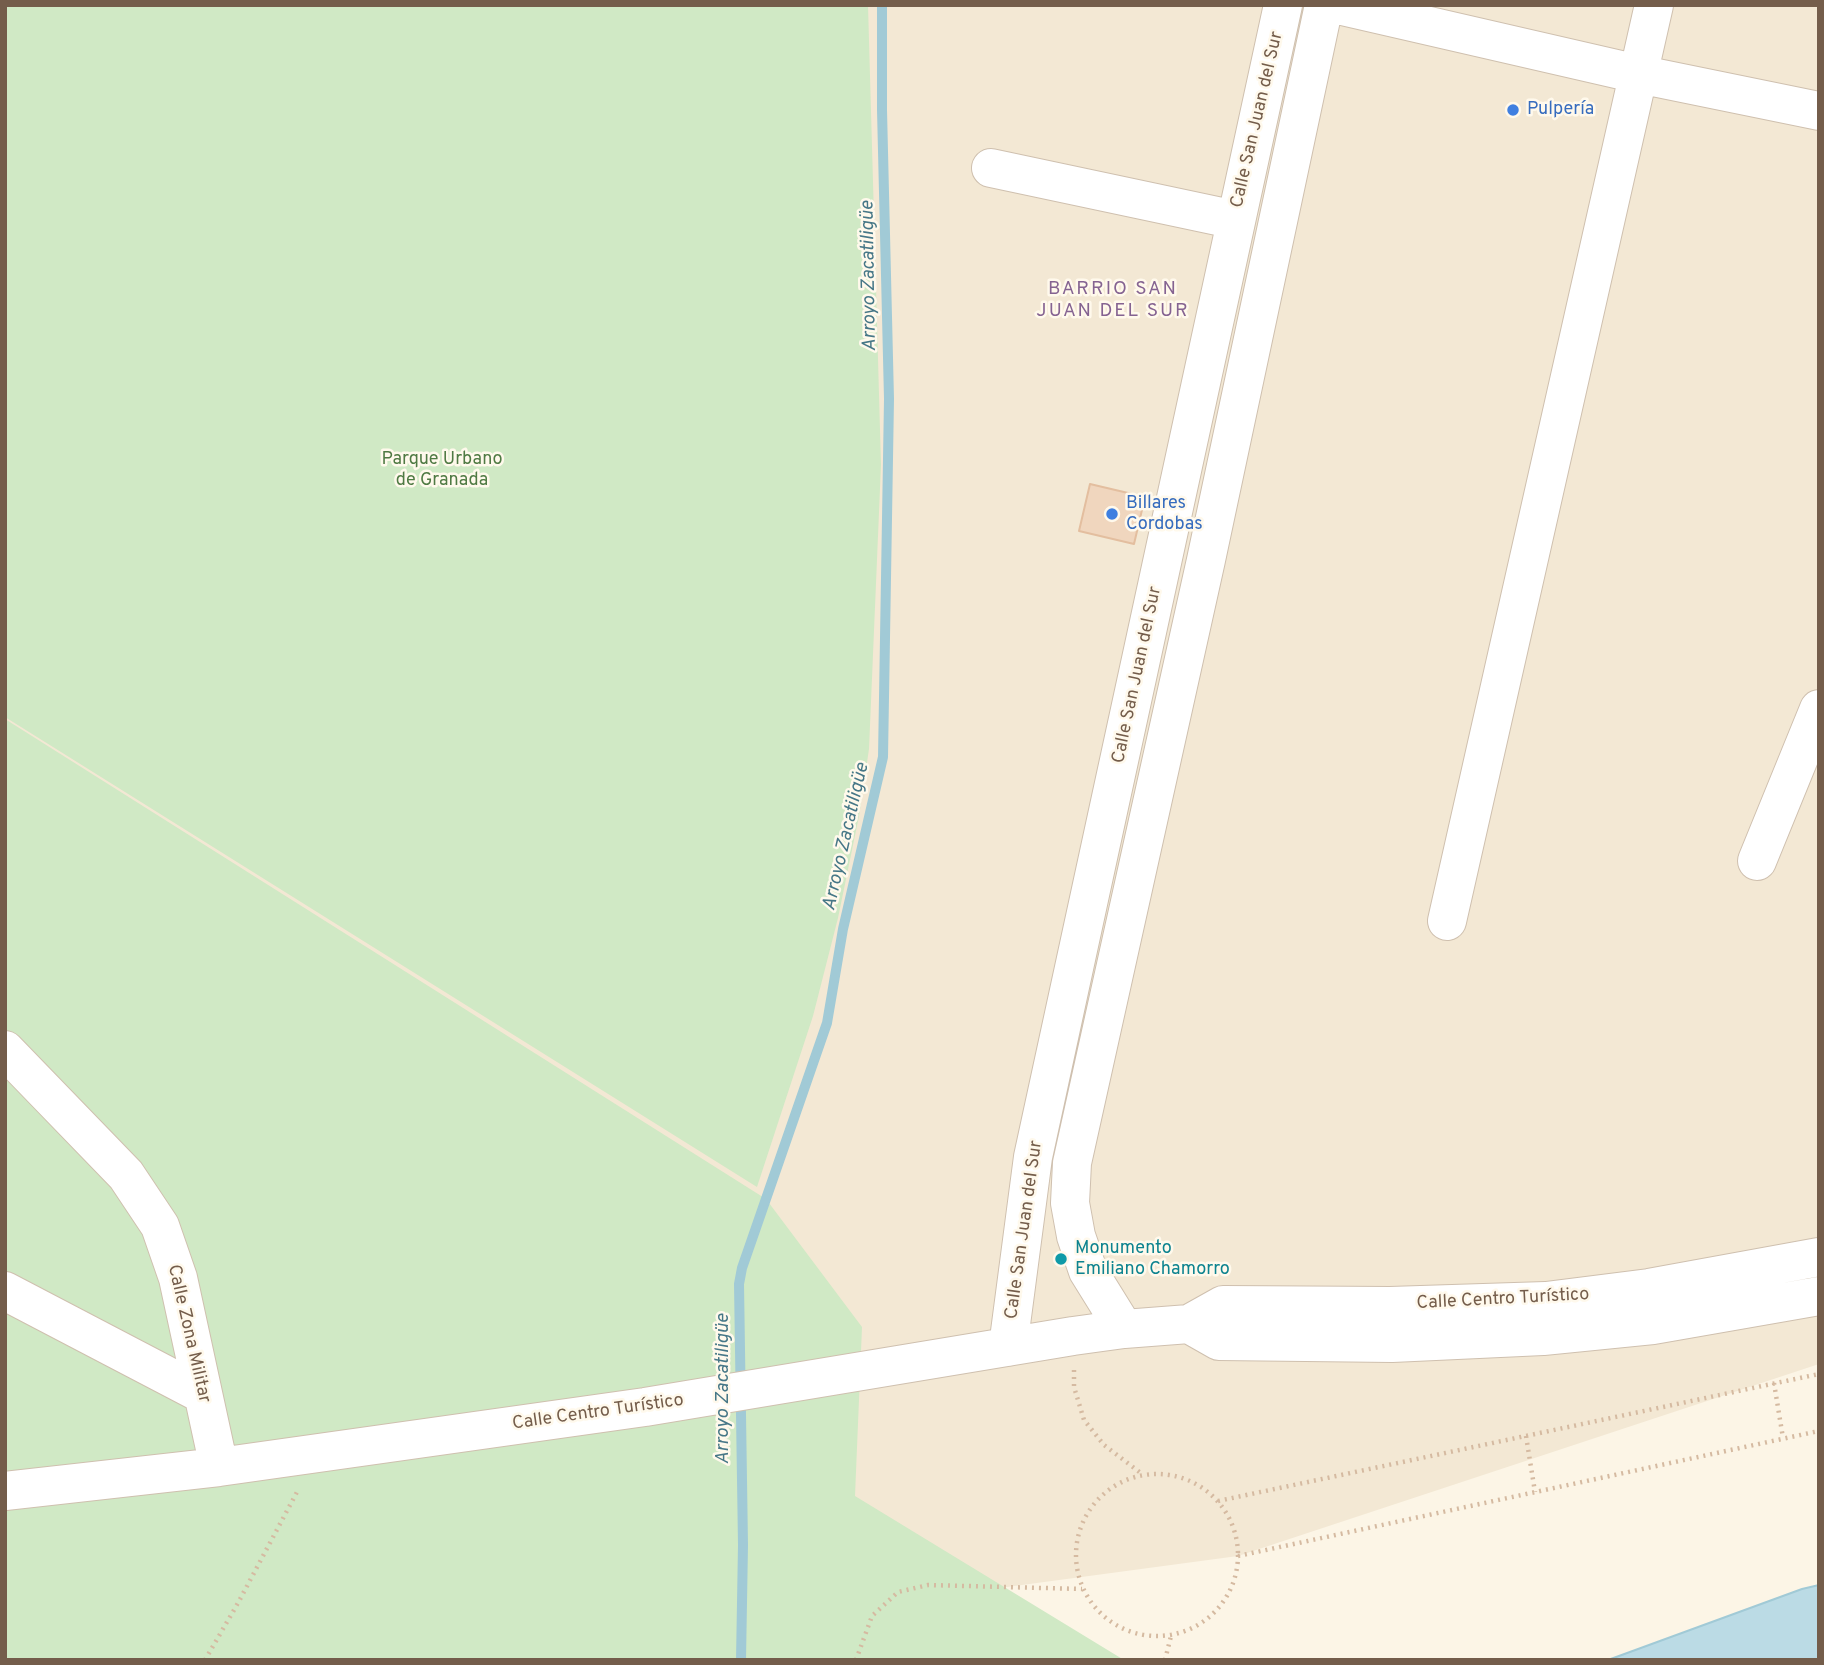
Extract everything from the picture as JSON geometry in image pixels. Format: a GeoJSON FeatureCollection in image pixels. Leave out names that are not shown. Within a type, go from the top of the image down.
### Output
{"type":"FeatureCollection","features":[{"type":"Feature","properties":{"kind":"street","name":"Calle San Juan del Sur"},"geometry":{"type":"LineString","coordinates":[[1008,1347],[1033,1157],[1283,5]]}},
{"type":"Feature","properties":{"kind":"street"},"geometry":{"type":"LineString","coordinates":[[1124,1329],[1088,1271],[1076,1236],[1070,1203],[1072,1163],[1206,560],[1324,5]]}},
{"type":"Feature","properties":{"kind":"street"},"geometry":{"type":"LineString","coordinates":[[1338,5],[1638,74],[1819,111]]}},
{"type":"Feature","properties":{"kind":"street"},"geometry":{"type":"LineString","coordinates":[[1447,921],[1654,5]]}},
{"type":"Feature","properties":{"kind":"street"},"geometry":{"type":"LineString","coordinates":[[991,168],[1236,220]]}},
{"type":"Feature","properties":{"kind":"street"},"geometry":{"type":"LineString","coordinates":[[1166,550],[1206,560]]}},
{"type":"Feature","properties":{"kind":"street"},"geometry":{"type":"LineString","coordinates":[[1757,861],[1819,709]]}},
{"type":"Feature","properties":{"kind":"street","name":"Calle Zona Militar"},"geometry":{"type":"LineString","coordinates":[[5,1050],[126,1175],[160,1226],[178,1278],[219,1467]]}},
{"type":"Feature","properties":{"kind":"street"},"geometry":{"type":"LineString","coordinates":[[1033,1157],[1072,1163]]}},
{"type":"Feature","properties":{"kind":"street","name":"Calle Centro Turístico"},"geometry":{"type":"LineString","coordinates":[[1391,1325],[1649,1288],[1819,1256]]}},
{"type":"Feature","properties":{"kind":"street"},"geometry":{"type":"LineString","coordinates":[[1649,1288],[1653,1325]]}},
{"type":"Feature","properties":{"kind":"street"},"geometry":{"type":"LineString","coordinates":[[5,1291],[202,1394]]}},
{"type":"Feature","properties":{"kind":"street","name":"Calle Centro Turístico"},"geometry":{"type":"LineString","coordinates":[[5,1491],[219,1467],[645,1407],[1073,1336],[1189,1324],[1223,1305],[1391,1325],[1543,1336],[1653,1325],[1819,1296]]}},
{"type":"Feature","properties":{"kind":"path"},"geometry":{"type":"LineString","coordinates":[[1073,1336],[1074,1387],[1084,1420],[1104,1445],[1143,1475]]}},
{"type":"Feature","properties":{"kind":"path"},"geometry":{"type":"LineString","coordinates":[[1218,1501],[1819,1374]]}},
{"type":"Feature","properties":{"kind":"path"},"geometry":{"type":"LineString","coordinates":[[1774,1383],[1783,1438]]}},
{"type":"Feature","properties":{"kind":"path"},"geometry":{"type":"LineString","coordinates":[[1238,1556],[1819,1431]]}},
{"type":"Feature","properties":{"kind":"path"},"geometry":{"type":"LineString","coordinates":[[1526,1436],[1535,1492]]}},
{"type":"Feature","properties":{"kind":"path"},"geometry":{"type":"LineString","coordinates":[[205,1660],[292,1504],[315,1453]]}},
{"type":"Feature","properties":{"kind":"path"},"geometry":{"type":"LineString","coordinates":[[1143,1475],[1170,1475],[1196,1484],[1218,1501],[1229,1517],[1236,1536],[1238,1556],[1233,1584],[1219,1608],[1198,1626],[1171,1636],[1144,1636],[1119,1628],[1098,1611],[1082,1588],[1076,1564],[1077,1540],[1085,1517],[1100,1497],[1120,1483],[1143,1475]]}},
{"type":"Feature","properties":{"kind":"path"},"geometry":{"type":"LineString","coordinates":[[856,1660],[872,1616],[898,1592],[928,1586],[1082,1588]]}},
{"type":"Feature","properties":{"kind":"path"},"geometry":{"type":"LineString","coordinates":[[1165,1660],[1171,1636]]}},
{"type":"Feature","properties":{"kind":"shaded area"},"geometry":{"type":"Polygon","coordinates":[[[776,5],[1819,5],[1819,1364],[1238,1556],[463,1660],[5,1660],[5,559],[776,5]]]}},
{"type":"Feature","properties":{"kind":"green space","name":"Parque Urbano de Granada"},"geometry":{"type":"Polygon","coordinates":[[[5,5],[868,5],[881,465],[869,749],[859,816],[838,918],[813,1016],[757,1187],[5,717],[5,5]]]}},
{"type":"Feature","properties":{"kind":"green space"},"geometry":{"type":"Polygon","coordinates":[[[5,719],[766,1199],[862,1327],[855,1496],[1124,1660],[5,1660],[5,719]]]}},
{"type":"Feature","properties":{"kind":"water"},"geometry":{"type":"Polygon","coordinates":[[[1819,1585],[1819,1660],[1608,1660],[1802,1589],[1819,1585]]]}},
{"type":"Feature","properties":{"kind":"building","name":"Billares Cordobas"},"geometry":{"type":"Polygon","coordinates":[[[1090,484],[1145,497],[1134,544],[1079,531],[1090,484]]]}},
{"type":"Feature","properties":{"kind":"waterway","name":"Arroyo Zacatiligüe"},"geometry":{"type":"LineString","coordinates":[[741,1660],[743,1545],[739,1284],[742,1268],[827,1023],[843,929],[883,757],[889,399],[882,5]]}},
{"type":"Feature","properties":{"kind":"place","name":"Pulpería"},"geometry":{"type":"Point","coordinates":[1513,110]}},
{"type":"Feature","properties":{"kind":"place","name":"Billares Cordobas"},"geometry":{"type":"Point","coordinates":[1112,514]}},
{"type":"Feature","properties":{"kind":"place","name":"Monumento Emiliano Chamorro"},"geometry":{"type":"Point","coordinates":[1061,1259]}},
{"type":"Feature","properties":{"kind":"district","name":"BARRIO SAN JUAN DEL SUR"},"geometry":{"type":"Point","coordinates":[1113,301]}}]}
